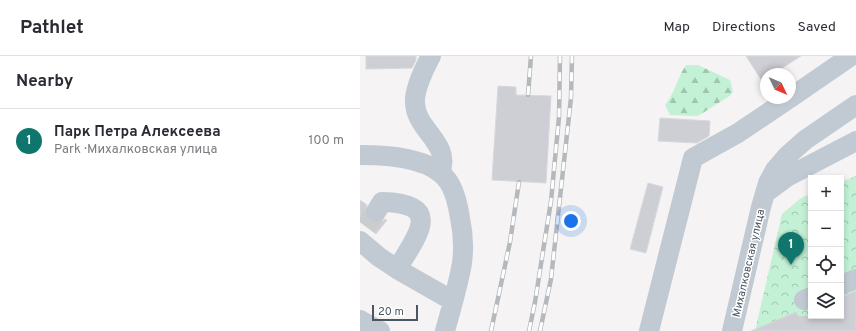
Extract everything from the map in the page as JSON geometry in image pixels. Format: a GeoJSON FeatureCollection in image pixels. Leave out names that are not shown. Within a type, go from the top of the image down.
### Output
{"type":"FeatureCollection","features":[{"type":"Feature","properties":{"kind":"street"},"geometry":{"type":"LineString","coordinates":[[431,56],[420,80],[415,103],[418,116],[439,147],[443,158],[443,166],[440,173]]}},
{"type":"Feature","properties":{"kind":"street"},"geometry":{"type":"LineString","coordinates":[[796,94],[852,56],[856,58]]}},
{"type":"Feature","properties":{"kind":"street"},"geometry":{"type":"LineString","coordinates":[[649,331],[693,158],[738,133],[781,104]]}},
{"type":"Feature","properties":{"kind":"street","name":"Михалковская улица"},"geometry":{"type":"LineString","coordinates":[[732,331],[764,196],[768,183],[775,170],[787,156],[805,140],[856,105]]}},
{"type":"Feature","properties":{"kind":"street","name":"Михалковская улица"},"geometry":{"type":"LineString","coordinates":[[764,196],[771,188],[787,177],[856,141]]}},
{"type":"Feature","properties":{"kind":"street"},"geometry":{"type":"LineString","coordinates":[[360,155],[389,156],[421,163],[440,173],[447,179],[454,191],[462,227],[462,263],[445,331]]}},
{"type":"Feature","properties":{"kind":"street"},"geometry":{"type":"LineString","coordinates":[[397,269],[420,230],[422,221],[419,213],[414,208],[400,202],[382,202],[365,229],[379,257],[397,269],[453,301]]}},
{"type":"Feature","properties":{"kind":"street"},"geometry":{"type":"LineString","coordinates":[[844,284],[856,279]]}},
{"type":"Feature","properties":{"kind":"street"},"geometry":{"type":"LineString","coordinates":[[360,320],[380,331]]}},
{"type":"Feature","properties":{"kind":"green space"},"geometry":{"type":"Polygon","coordinates":[[[686,65],[698,65],[730,80],[733,91],[731,95],[698,116],[670,115],[665,105],[686,65]]]}},
{"type":"Feature","properties":{"kind":"green space"},"geometry":{"type":"Polygon","coordinates":[[[856,176],[856,331],[755,331],[782,214],[801,198],[808,195],[808,319],[844,319],[844,181],[856,176]]]}},
{"type":"Feature","properties":{"kind":"building"},"geometry":{"type":"Polygon","coordinates":[[[366,56],[416,56],[416,60],[412,68],[366,69],[366,56]]]}},
{"type":"Feature","properties":{"kind":"building"},"geometry":{"type":"Polygon","coordinates":[[[746,56],[801,56],[782,68],[760,68],[760,78],[746,56]]]}},
{"type":"Feature","properties":{"kind":"building"},"geometry":{"type":"Polygon","coordinates":[[[498,86],[516,87],[516,95],[551,96],[546,183],[492,180],[498,86]]]}},
{"type":"Feature","properties":{"kind":"building"},"geometry":{"type":"Polygon","coordinates":[[[660,118],[710,121],[709,136],[697,143],[658,141],[660,118]]]}},
{"type":"Feature","properties":{"kind":"building"},"geometry":{"type":"Polygon","coordinates":[[[648,183],[663,187],[646,253],[630,249],[648,183]]]}},
{"type":"Feature","properties":{"kind":"building"},"geometry":{"type":"Polygon","coordinates":[[[360,200],[367,205],[365,212],[366,217],[370,222],[376,223],[385,219],[387,220],[376,234],[360,222],[360,200]]]}},
{"type":"Feature","properties":{"kind":"building"},"geometry":{"type":"Polygon","coordinates":[[[856,291],[856,331],[751,331],[796,312],[798,316],[808,316],[808,319],[844,319],[844,296],[856,291]]]}},
{"type":"Feature","properties":{"kind":"tunnel"},"geometry":{"type":"LineString","coordinates":[[366,226],[376,212]]}},
{"type":"Feature","properties":{"kind":"railway"},"geometry":{"type":"LineString","coordinates":[[528,95],[531,56]]}},
{"type":"Feature","properties":{"kind":"railway"},"geometry":{"type":"LineString","coordinates":[[529,331],[551,201],[559,117],[560,56]]}},
{"type":"Feature","properties":{"kind":"railway"},"geometry":{"type":"LineString","coordinates":[[540,331],[551,279],[571,98],[572,56]]}},
{"type":"Feature","properties":{"kind":"railway"},"geometry":{"type":"LineString","coordinates":[[491,331],[510,242],[519,182]]}},
{"type":"Feature","properties":{"kind":"place","name":"Парк Петра Алексеева"},"geometry":{"type":"Point","coordinates":[791,265]}}]}
